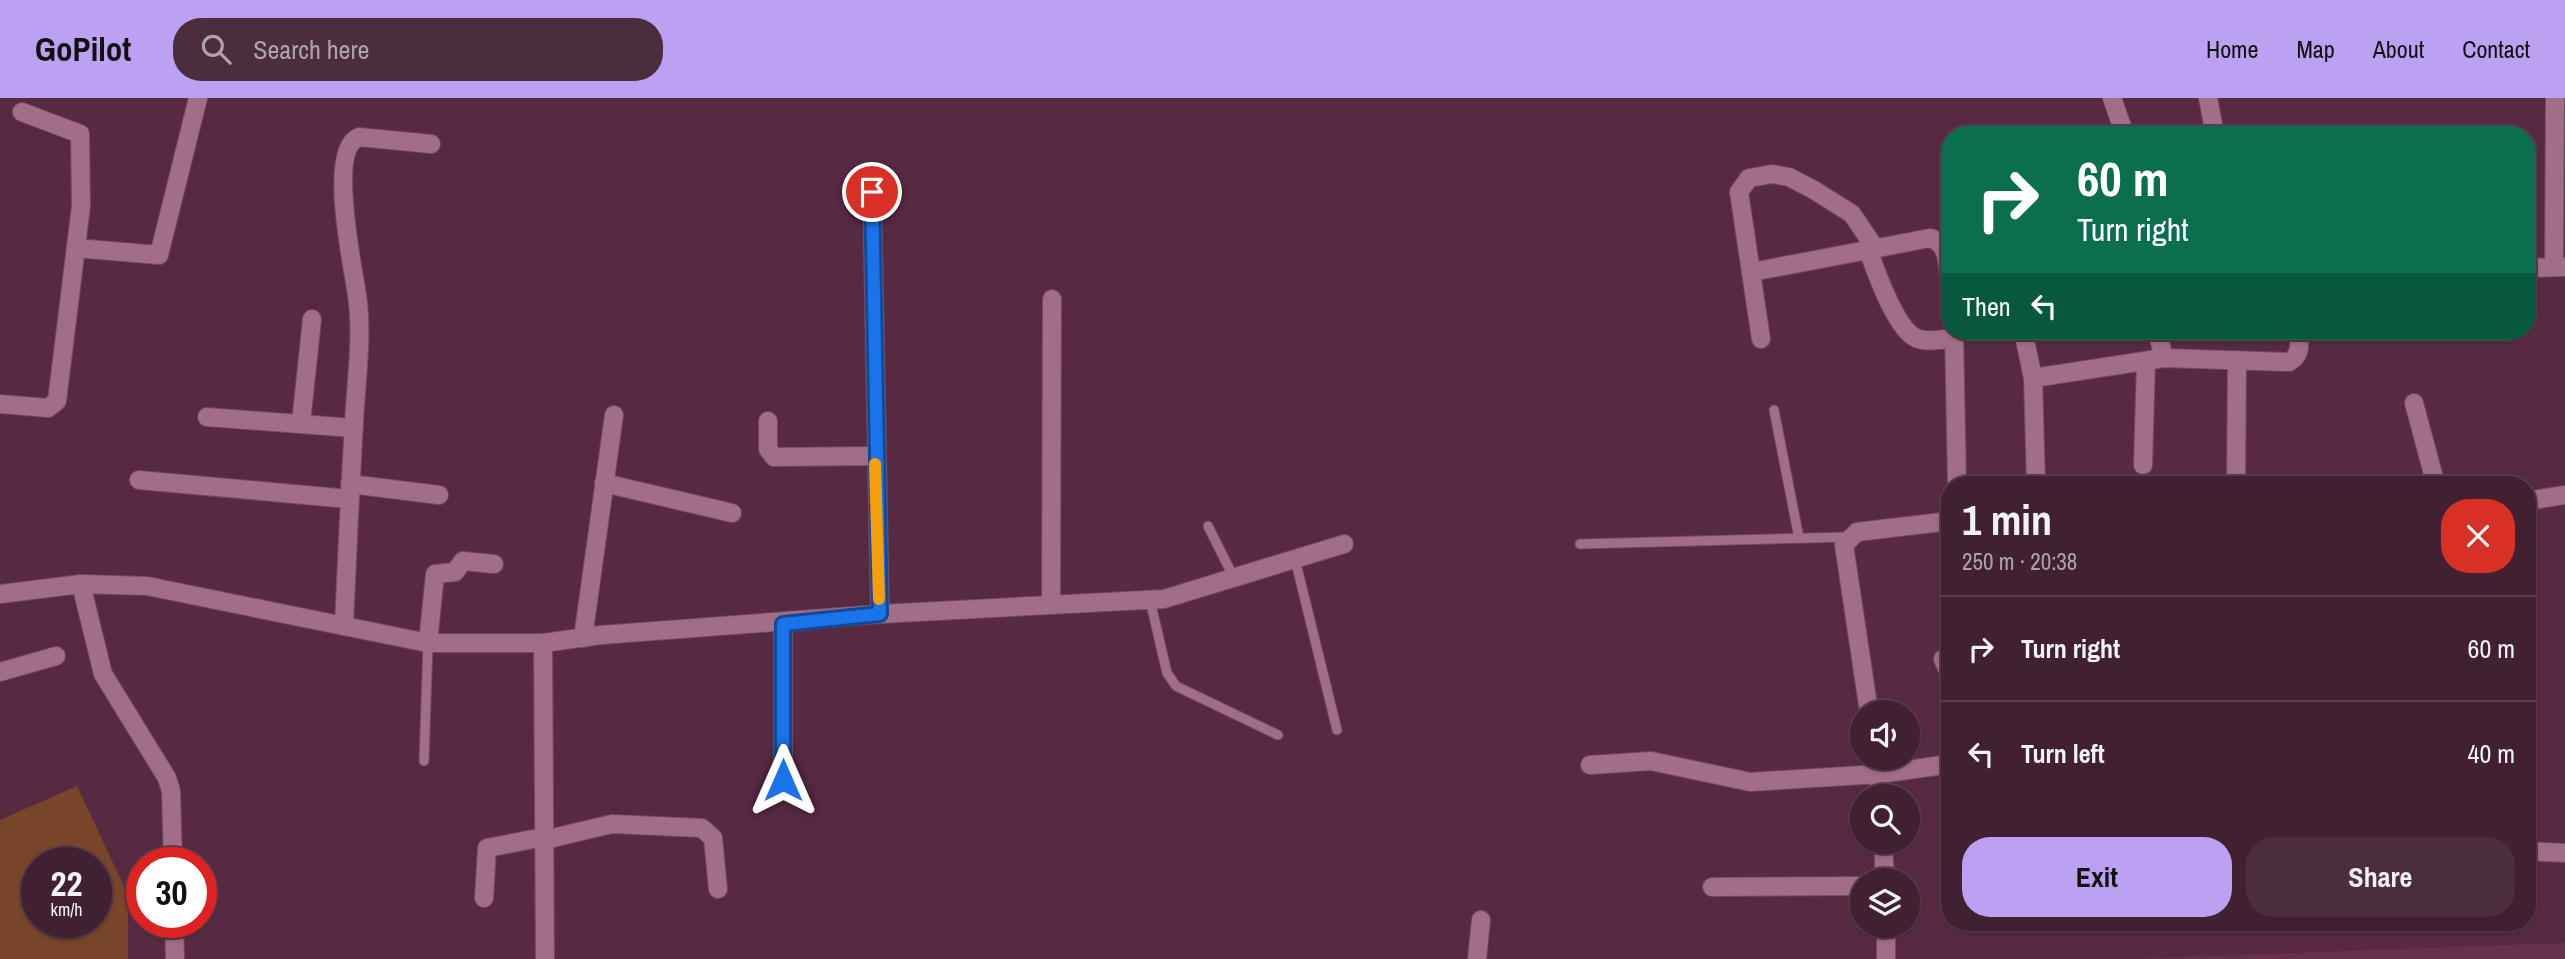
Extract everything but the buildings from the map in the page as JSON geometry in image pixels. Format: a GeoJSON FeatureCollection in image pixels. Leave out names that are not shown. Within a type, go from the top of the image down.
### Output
{"type":"FeatureCollection","features":[{"type":"Feature","properties":{"kind":"street"},"geometry":{"type":"LineString","coordinates":[[76,248],[153,257],[159,255],[198,98]]}},
{"type":"Feature","properties":{"kind":"street"},"geometry":{"type":"LineString","coordinates":[[2112,98],[2122,126]]}},
{"type":"Feature","properties":{"kind":"street"},"geometry":{"type":"LineString","coordinates":[[2208,98],[2213,126]]}},
{"type":"Feature","properties":{"kind":"street"},"geometry":{"type":"LineString","coordinates":[[2536,268],[2560,267],[2555,98]]}},
{"type":"Feature","properties":{"kind":"street"},"geometry":{"type":"LineString","coordinates":[[0,404],[48,408],[57,401],[81,206],[80,134],[22,112]]}},
{"type":"Feature","properties":{"kind":"street"},"geometry":{"type":"LineString","coordinates":[[344,626],[359,324],[346,230],[344,173],[348,147],[352,140],[359,137],[431,144]]}},
{"type":"Feature","properties":{"kind":"street"},"geometry":{"type":"LineString","coordinates":[[1761,339],[1739,192],[1749,178],[1763,174],[1789,177],[1852,214],[1871,249],[1888,300],[1910,333],[1925,340],[1941,337]]}},
{"type":"Feature","properties":{"kind":"street"},"geometry":{"type":"LineString","coordinates":[[872,192],[880,614]]}},
{"type":"Feature","properties":{"kind":"street"},"geometry":{"type":"LineString","coordinates":[[1752,272],[1930,237],[1941,242]]}},
{"type":"Feature","properties":{"kind":"street"},"geometry":{"type":"LineString","coordinates":[[1051,604],[1052,299]]}},
{"type":"Feature","properties":{"kind":"street"},"geometry":{"type":"LineString","coordinates":[[301,424],[312,319]]}},
{"type":"Feature","properties":{"kind":"street"},"geometry":{"type":"LineString","coordinates":[[1955,340],[1957,476]]}},
{"type":"Feature","properties":{"kind":"street"},"geometry":{"type":"LineString","coordinates":[[2025,340],[2033,378],[2036,476]]}},
{"type":"Feature","properties":{"kind":"street"},"geometry":{"type":"LineString","coordinates":[[2159,340],[2164,358]]}},
{"type":"Feature","properties":{"kind":"street"},"geometry":{"type":"LineString","coordinates":[[2033,378],[2164,358],[2289,362],[2297,357],[2299,340]]}},
{"type":"Feature","properties":{"kind":"street"},"geometry":{"type":"LineString","coordinates":[[2236,476],[2237,360]]}},
{"type":"Feature","properties":{"kind":"street"},"geometry":{"type":"LineString","coordinates":[[2143,465],[2146,361]]}},
{"type":"Feature","properties":{"kind":"street"},"geometry":{"type":"LineString","coordinates":[[2414,403],[2434,476]]}},
{"type":"Feature","properties":{"kind":"street"},"geometry":{"type":"LineString","coordinates":[[583,638],[614,415]]}},
{"type":"Feature","properties":{"kind":"street"},"geometry":{"type":"LineString","coordinates":[[207,417],[353,428]]}},
{"type":"Feature","properties":{"kind":"street"},"geometry":{"type":"LineString","coordinates":[[768,421],[768,449],[774,457],[875,456]]}},
{"type":"Feature","properties":{"kind":"street"},"geometry":{"type":"LineString","coordinates":[[139,480],[439,495]]}},
{"type":"Feature","properties":{"kind":"street"},"geometry":{"type":"LineString","coordinates":[[604,483],[732,513]]}},
{"type":"Feature","properties":{"kind":"street"},"geometry":{"type":"LineString","coordinates":[[2536,500],[2565,495]]}},
{"type":"Feature","properties":{"kind":"street"},"geometry":{"type":"LineString","coordinates":[[1867,700],[1844,545],[1849,537],[1857,532],[1941,522]]}},
{"type":"Feature","properties":{"kind":"street"},"geometry":{"type":"LineString","coordinates":[[0,594],[81,584],[148,586],[428,643],[543,643],[880,614],[1150,600],[1178,596],[1344,544]]}},
{"type":"Feature","properties":{"kind":"street"},"geometry":{"type":"LineString","coordinates":[[428,643],[435,574],[456,572],[463,561],[494,564]]}},
{"type":"Feature","properties":{"kind":"street"},"geometry":{"type":"LineString","coordinates":[[81,584],[103,674],[167,779],[171,791],[173,847]]}},
{"type":"Feature","properties":{"kind":"street"},"geometry":{"type":"LineString","coordinates":[[783,624],[783,780]]}},
{"type":"Feature","properties":{"kind":"street"},"geometry":{"type":"LineString","coordinates":[[543,643],[545,959]]}},
{"type":"Feature","properties":{"kind":"street"},"geometry":{"type":"LineString","coordinates":[[0,672],[55,656]]}},
{"type":"Feature","properties":{"kind":"street"},"geometry":{"type":"LineString","coordinates":[[1590,765],[1651,761],[1750,782],[1850,769]]}},
{"type":"Feature","properties":{"kind":"street"},"geometry":{"type":"LineString","coordinates":[[1920,765],[1941,764]]}},
{"type":"Feature","properties":{"kind":"street"},"geometry":{"type":"LineString","coordinates":[[484,898],[486,848],[612,824],[702,828],[713,838],[718,888]]}},
{"type":"Feature","properties":{"kind":"street"},"geometry":{"type":"LineString","coordinates":[[2536,851],[2565,853]]}},
{"type":"Feature","properties":{"kind":"street"},"geometry":{"type":"LineString","coordinates":[[1712,887],[1850,886]]}},
{"type":"Feature","properties":{"kind":"street"},"geometry":{"type":"LineString","coordinates":[[1477,959],[1481,920]]}},
{"type":"Feature","properties":{"kind":"street"},"geometry":{"type":"LineString","coordinates":[[174,938],[175,959]]}},
{"type":"Feature","properties":{"kind":"street"},"geometry":{"type":"LineString","coordinates":[[1886,938],[1886,959]]}},
{"type":"Feature","properties":{"kind":"lane"},"geometry":{"type":"LineString","coordinates":[[1774,410],[1799,538]]}},
{"type":"Feature","properties":{"kind":"lane"},"geometry":{"type":"LineString","coordinates":[[1208,526],[1234,578]]}},
{"type":"Feature","properties":{"kind":"lane"},"geometry":{"type":"LineString","coordinates":[[1580,544],[1849,537]]}},
{"type":"Feature","properties":{"kind":"lane"},"geometry":{"type":"LineString","coordinates":[[1295,559],[1337,730]]}},
{"type":"Feature","properties":{"kind":"lane"},"geometry":{"type":"LineString","coordinates":[[1150,600],[1167,673],[1176,686],[1278,735]]}},
{"type":"Feature","properties":{"kind":"lane"},"geometry":{"type":"LineString","coordinates":[[424,761],[428,643]]}},
{"type":"Feature","properties":{"kind":"shaded area"},"geometry":{"type":"Polygon","coordinates":[[[77,786],[106,847],[21,847],[21,938],[112,938],[112,861],[126,891],[128,959],[0,959],[0,820],[77,786]]]}},
{"type":"Feature","properties":{"kind":"shaded area"},"geometry":{"type":"Polygon","coordinates":[[[2565,943],[2565,959],[2133,959],[2565,943]]]}},
{"type":"Feature","properties":{"kind":"slow traffic"},"geometry":{"type":"LineString","coordinates":[[875,464],[879,599]]}},
{"type":"Feature","properties":{"kind":"route"},"geometry":{"type":"LineString","coordinates":[[783,780],[783,624],[880,614],[872,192]]}}]}
